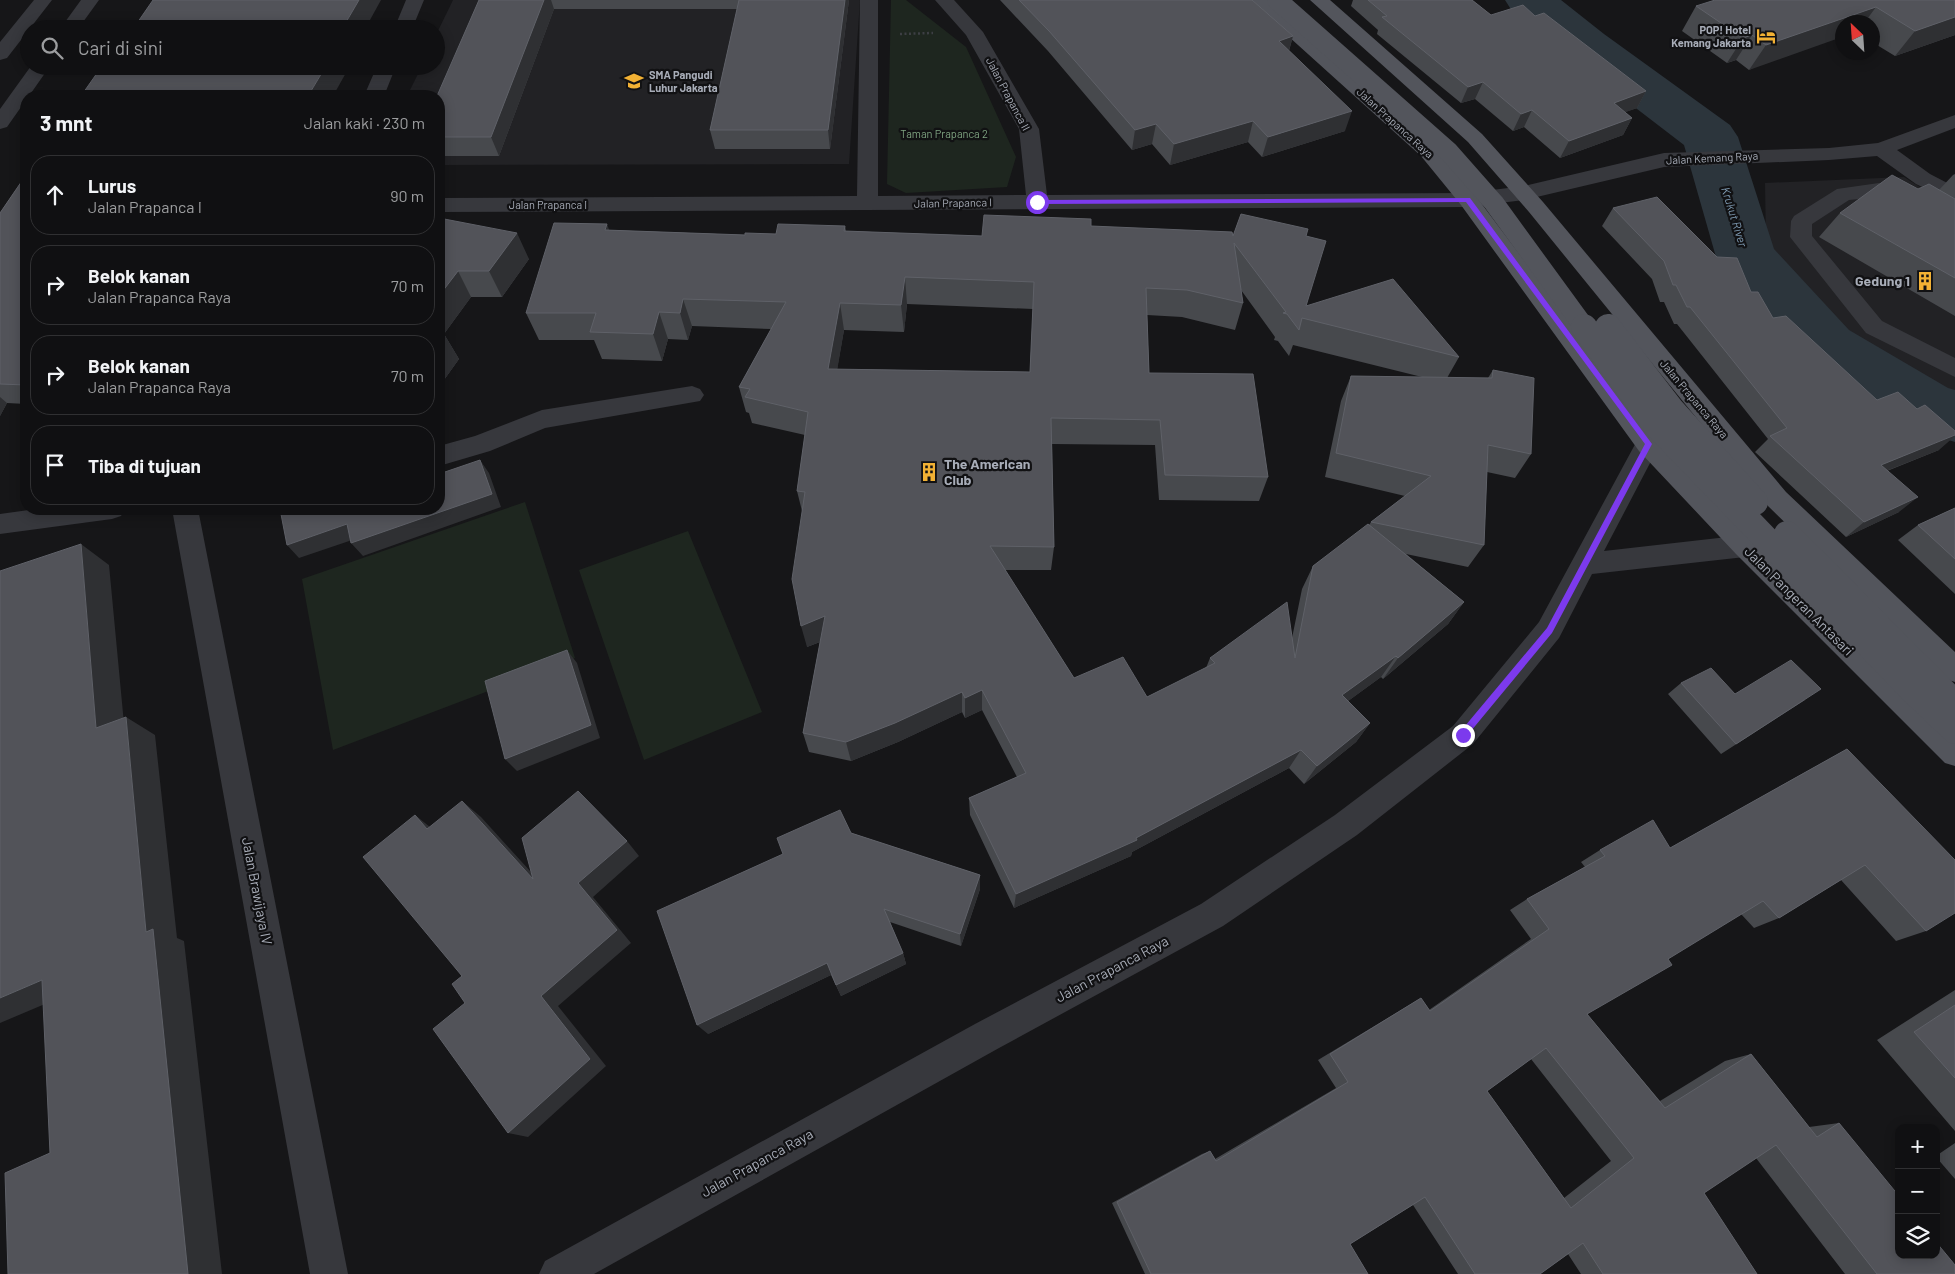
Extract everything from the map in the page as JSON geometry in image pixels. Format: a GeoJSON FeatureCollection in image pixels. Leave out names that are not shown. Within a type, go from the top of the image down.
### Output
{"type":"FeatureCollection","features":[{"type":"Feature","properties":{"kind":"main road","name":"Jalan Prapanca Raya"},"geometry":{"type":"LineString","coordinates":[[1257,0],[1428,151],[1468,200],[1648,444]]}},
{"type":"Feature","properties":{"kind":"main road"},"geometry":{"type":"LineString","coordinates":[[1277,0],[1449,152],[1494,203],[1655,424],[1883,661],[1955,731]]}},
{"type":"Feature","properties":{"kind":"main road"},"geometry":{"type":"LineString","coordinates":[[1297,0],[1457,144],[1483,171],[1672,410],[1746,493],[1955,703]]}},
{"type":"Feature","properties":{"kind":"main road","name":"Jalan Prapanca Raya"},"geometry":{"type":"LineString","coordinates":[[1320,0],[1475,138],[1524,193],[1777,499],[1955,670]]}},
{"type":"Feature","properties":{"kind":"main road","name":"Jalan Pangeran Antasari"},"geometry":{"type":"LineString","coordinates":[[1648,444],[1744,546],[1955,754]]}},
{"type":"Feature","properties":{"kind":"street"},"geometry":{"type":"LineString","coordinates":[[26,20],[42,0]]}},
{"type":"Feature","properties":{"kind":"street"},"geometry":{"type":"LineString","coordinates":[[76,20],[90,0]]}},
{"type":"Feature","properties":{"kind":"street"},"geometry":{"type":"LineString","coordinates":[[407,20],[415,0]]}},
{"type":"Feature","properties":{"kind":"street"},"geometry":{"type":"LineString","coordinates":[[867,204],[869,0]]}},
{"type":"Feature","properties":{"kind":"street","name":"Jalan Prapanca II"},"geometry":{"type":"LineString","coordinates":[[944,0],[974,32],[1029,129],[1037,202]]}},
{"type":"Feature","properties":{"kind":"street"},"geometry":{"type":"LineString","coordinates":[[0,54],[20,28]]}},
{"type":"Feature","properties":{"kind":"street"},"geometry":{"type":"LineString","coordinates":[[24,90],[35,75]]}},
{"type":"Feature","properties":{"kind":"street"},"geometry":{"type":"LineString","coordinates":[[377,90],[383,75]]}},
{"type":"Feature","properties":{"kind":"street"},"geometry":{"type":"LineString","coordinates":[[0,123],[20,95]]}},
{"type":"Feature","properties":{"kind":"street","name":"Jalan Kemang Raya"},"geometry":{"type":"LineString","coordinates":[[1468,200],[1524,193],[1664,160],[1829,154],[1881,149],[1955,121]]}},
{"type":"Feature","properties":{"kind":"street"},"geometry":{"type":"LineString","coordinates":[[1881,149],[1950,194]]}},
{"type":"Feature","properties":{"kind":"street"},"geometry":{"type":"LineString","coordinates":[[1955,225],[1915,202],[1879,190],[1844,194],[1802,221],[1801,236],[1874,327],[1955,368]]}},
{"type":"Feature","properties":{"kind":"street"},"geometry":{"type":"LineString","coordinates":[[1915,202],[1950,194]]}},
{"type":"Feature","properties":{"kind":"street","name":"Jalan Prapanca I"},"geometry":{"type":"LineString","coordinates":[[445,205],[1468,200]]}},
{"type":"Feature","properties":{"kind":"street"},"geometry":{"type":"LineString","coordinates":[[445,454],[481,444],[542,418],[692,395]]}},
{"type":"Feature","properties":{"kind":"street","name":"Jalan Prapanca Raya"},"geometry":{"type":"LineString","coordinates":[[558,1274],[987,1036],[1212,915],[1346,825],[1463,735],[1549,630],[1648,444]]}},
{"type":"Feature","properties":{"kind":"street"},"geometry":{"type":"LineString","coordinates":[[0,524],[67,515]]}},
{"type":"Feature","properties":{"kind":"street","name":"Jalan Brawijaya IV"},"geometry":{"type":"LineString","coordinates":[[186,515],[329,1274]]}},
{"type":"Feature","properties":{"kind":"street"},"geometry":{"type":"LineString","coordinates":[[1585,564],[1744,546]]}},
{"type":"Feature","properties":{"kind":"path"},"geometry":{"type":"LineString","coordinates":[[869,35],[974,32]]}},
{"type":"Feature","properties":{"kind":"shaded area","name":"SMA Pangudi Luhur Jakarta"},"geometry":{"type":"Polygon","coordinates":[[[453,0],[860,0],[849,164],[445,165],[445,90],[410,90],[418,75],[445,75],[445,20],[443,20],[453,0]]]}},
{"type":"Feature","properties":{"kind":"shaded area"},"geometry":{"type":"Polygon","coordinates":[[[1904,177],[1955,209],[1955,405],[1922,392],[1866,352],[1796,288],[1766,243],[1765,183],[1904,177]]]}},
{"type":"Feature","properties":{"kind":"green space","name":"Taman Prapanca 2"},"geometry":{"type":"Polygon","coordinates":[[[891,0],[906,0],[966,47],[1016,157],[1007,187],[906,193],[887,184],[891,0]]]}},
{"type":"Feature","properties":{"kind":"green space"},"geometry":{"type":"Polygon","coordinates":[[[525,502],[575,658],[333,750],[302,579],[525,502]]]}},
{"type":"Feature","properties":{"kind":"green space"},"geometry":{"type":"Polygon","coordinates":[[[688,531],[762,712],[644,760],[579,570],[688,531]]]}},
{"type":"Feature","properties":{"kind":"building"},"geometry":{"type":"Polygon","coordinates":[[[153,0],[359,0],[347,20],[139,20],[153,0]]]}},
{"type":"Feature","properties":{"kind":"building"},"geometry":{"type":"Polygon","coordinates":[[[479,0],[544,0],[491,137],[445,137],[445,90],[440,90],[479,0]]]}},
{"type":"Feature","properties":{"kind":"building"},"geometry":{"type":"Polygon","coordinates":[[[739,0],[845,0],[828,130],[710,130],[739,0]]]}},
{"type":"Feature","properties":{"kind":"building"},"geometry":{"type":"Polygon","coordinates":[[[1019,0],[1252,0],[1293,36],[1279,41],[1352,111],[1268,137],[1253,121],[1174,144],[1156,124],[1135,130],[1049,31],[1019,0]]]}},
{"type":"Feature","properties":{"kind":"building"},"geometry":{"type":"Polygon","coordinates":[[[1368,0],[1472,0],[1491,15],[1523,5],[1535,16],[1544,13],[1646,91],[1614,103],[1632,118],[1569,141],[1532,110],[1521,114],[1483,82],[1468,87],[1382,17],[1387,16],[1368,0]]]}},
{"type":"Feature","properties":{"kind":"building"},"geometry":{"type":"Polygon","coordinates":[[[1715,0],[1955,0],[1955,17],[1915,31],[1876,7],[1853,15],[1835,15],[1835,21],[1766,45],[1752,35],[1743,38],[1696,6],[1715,0]]]}},
{"type":"Feature","properties":{"kind":"building"},"geometry":{"type":"Polygon","coordinates":[[[96,75],[321,75],[312,90],[85,90],[96,75]]]}},
{"type":"Feature","properties":{"kind":"building"},"geometry":{"type":"Polygon","coordinates":[[[1892,175],[1918,189],[1929,184],[1955,199],[1955,278],[1840,213],[1892,175]]]}},
{"type":"Feature","properties":{"kind":"building"},"geometry":{"type":"Polygon","coordinates":[[[20,184],[20,385],[0,384],[0,213],[20,184]]]}},
{"type":"Feature","properties":{"kind":"building"},"geometry":{"type":"Polygon","coordinates":[[[1657,197],[1717,257],[1737,258],[1751,292],[1758,292],[1773,318],[1786,316],[1877,400],[1898,392],[1917,409],[1925,405],[1955,431],[1955,435],[1881,465],[1918,497],[1864,522],[1770,436],[1787,428],[1690,307],[1687,307],[1676,285],[1673,285],[1664,261],[1613,208],[1657,197]]]}},
{"type":"Feature","properties":{"kind":"building"},"geometry":{"type":"Polygon","coordinates":[[[1241,214],[1308,229],[1306,236],[1326,241],[1306,306],[1393,279],[1459,357],[1302,318],[1299,330],[1287,314],[1283,313],[1286,312],[1234,243],[1243,303],[1187,290],[1146,288],[1149,373],[1253,374],[1268,477],[1165,475],[1160,420],[1051,418],[1054,547],[990,546],[1074,678],[1123,657],[1147,697],[1215,663],[1210,658],[1287,602],[1295,658],[1313,566],[1368,524],[1464,602],[1398,658],[1396,656],[1342,695],[1370,723],[1317,766],[1301,750],[1136,838],[1137,840],[1016,894],[969,798],[1026,773],[982,690],[965,698],[962,692],[895,723],[846,742],[803,733],[825,616],[801,626],[792,579],[805,492],[797,491],[808,412],[745,397],[750,389],[739,387],[786,302],[683,299],[680,313],[659,312],[653,334],[590,332],[596,313],[526,313],[554,223],[607,224],[605,230],[745,235],[745,233],[776,234],[778,224],[845,226],[844,231],[982,236],[984,215],[1091,219],[1091,226],[1232,232],[1233,236],[1241,214]],[[905,277],[901,305],[840,303],[828,369],[1030,372],[1034,282],[905,277]]]}},
{"type":"Feature","properties":{"kind":"building"},"geometry":{"type":"Polygon","coordinates":[[[445,219],[517,233],[489,271],[458,271],[445,288],[445,219]]]}},
{"type":"Feature","properties":{"kind":"building"},"geometry":{"type":"Polygon","coordinates":[[[1493,370],[1534,378],[1531,454],[1488,445],[1484,545],[1371,522],[1431,476],[1336,453],[1351,376],[1492,378],[1493,370]]]}},
{"type":"Feature","properties":{"kind":"building"},"geometry":{"type":"Polygon","coordinates":[[[480,460],[492,494],[445,510],[445,472],[480,460]]]}},
{"type":"Feature","properties":{"kind":"building"},"geometry":{"type":"Polygon","coordinates":[[[1955,508],[1955,559],[1918,525],[1955,508]]]}},
{"type":"Feature","properties":{"kind":"building"},"geometry":{"type":"Polygon","coordinates":[[[281,515],[432,515],[351,543],[347,524],[287,545],[281,515]]]}},
{"type":"Feature","properties":{"kind":"building"},"geometry":{"type":"Polygon","coordinates":[[[81,544],[96,728],[126,717],[146,932],[153,929],[188,1274],[8,1274],[5,1173],[50,1153],[42,980],[0,998],[0,571],[81,544]]]}},
{"type":"Feature","properties":{"kind":"building"},"geometry":{"type":"Polygon","coordinates":[[[567,650],[591,725],[505,759],[485,681],[567,650]]]}},
{"type":"Feature","properties":{"kind":"building"},"geometry":{"type":"Polygon","coordinates":[[[1791,660],[1821,689],[1736,744],[1681,683],[1711,668],[1735,694],[1791,660]]]}},
{"type":"Feature","properties":{"kind":"building"},"geometry":{"type":"Polygon","coordinates":[[[1847,749],[1955,860],[1955,913],[1926,931],[1865,865],[1779,918],[1763,901],[1668,959],[1672,965],[1587,1014],[1665,1108],[1751,1054],[1817,1137],[1839,1123],[1895,1191],[1895,1259],[1940,1259],[1940,1247],[1955,1265],[1955,1274],[1877,1274],[1776,1145],[1704,1193],[1757,1274],[1603,1274],[1583,1243],[1540,1274],[1475,1274],[1425,1197],[1350,1244],[1368,1274],[1151,1274],[1117,1202],[1210,1151],[1216,1161],[1348,1082],[1330,1054],[1421,998],[1430,1011],[1549,929],[1527,899],[1605,856],[1600,850],[1653,820],[1670,848],[1847,749]],[[1546,1048],[1487,1091],[1571,1208],[1634,1158],[1546,1048]]]}},
{"type":"Feature","properties":{"kind":"building"},"geometry":{"type":"Polygon","coordinates":[[[578,791],[627,841],[578,883],[617,930],[541,996],[590,1059],[508,1133],[433,1029],[465,1003],[452,984],[462,976],[363,857],[415,815],[427,829],[462,801],[533,879],[522,838],[578,791]]]}},
{"type":"Feature","properties":{"kind":"building"},"geometry":{"type":"Polygon","coordinates":[[[840,810],[851,833],[980,875],[960,934],[884,909],[903,953],[836,985],[827,963],[697,1025],[657,911],[783,854],[777,838],[840,810]]]}},
{"type":"Feature","properties":{"kind":"building"},"geometry":{"type":"Polygon","coordinates":[[[1955,1005],[1955,1078],[1914,1032],[1955,1005]]]}},
{"type":"Feature","properties":{"kind":"waterway","name":"Krukut River"},"geometry":{"type":"LineString","coordinates":[[1530,0],[1586,45],[1710,137],[1746,257],[1826,347],[1927,408],[1955,416]]}},
{"type":"Feature","properties":{"kind":"place","name":"POP! Hotel Kemang Jakarta"},"geometry":{"type":"Point","coordinates":[1766,36]}},
{"type":"Feature","properties":{"kind":"place","name":"SMA Pangudi Luhur Jakarta"},"geometry":{"type":"Point","coordinates":[634,81]}},
{"type":"Feature","properties":{"kind":"place","name":"Gedung 1"},"geometry":{"type":"Point","coordinates":[1925,281]}},
{"type":"Feature","properties":{"kind":"place","name":"The American Club"},"geometry":{"type":"Point","coordinates":[929,472]}},
{"type":"Feature","properties":{"kind":"route"},"geometry":{"type":"LineString","coordinates":[[1037,202],[1468,200],[1648,444],[1549,630],[1463,735]]}}]}
